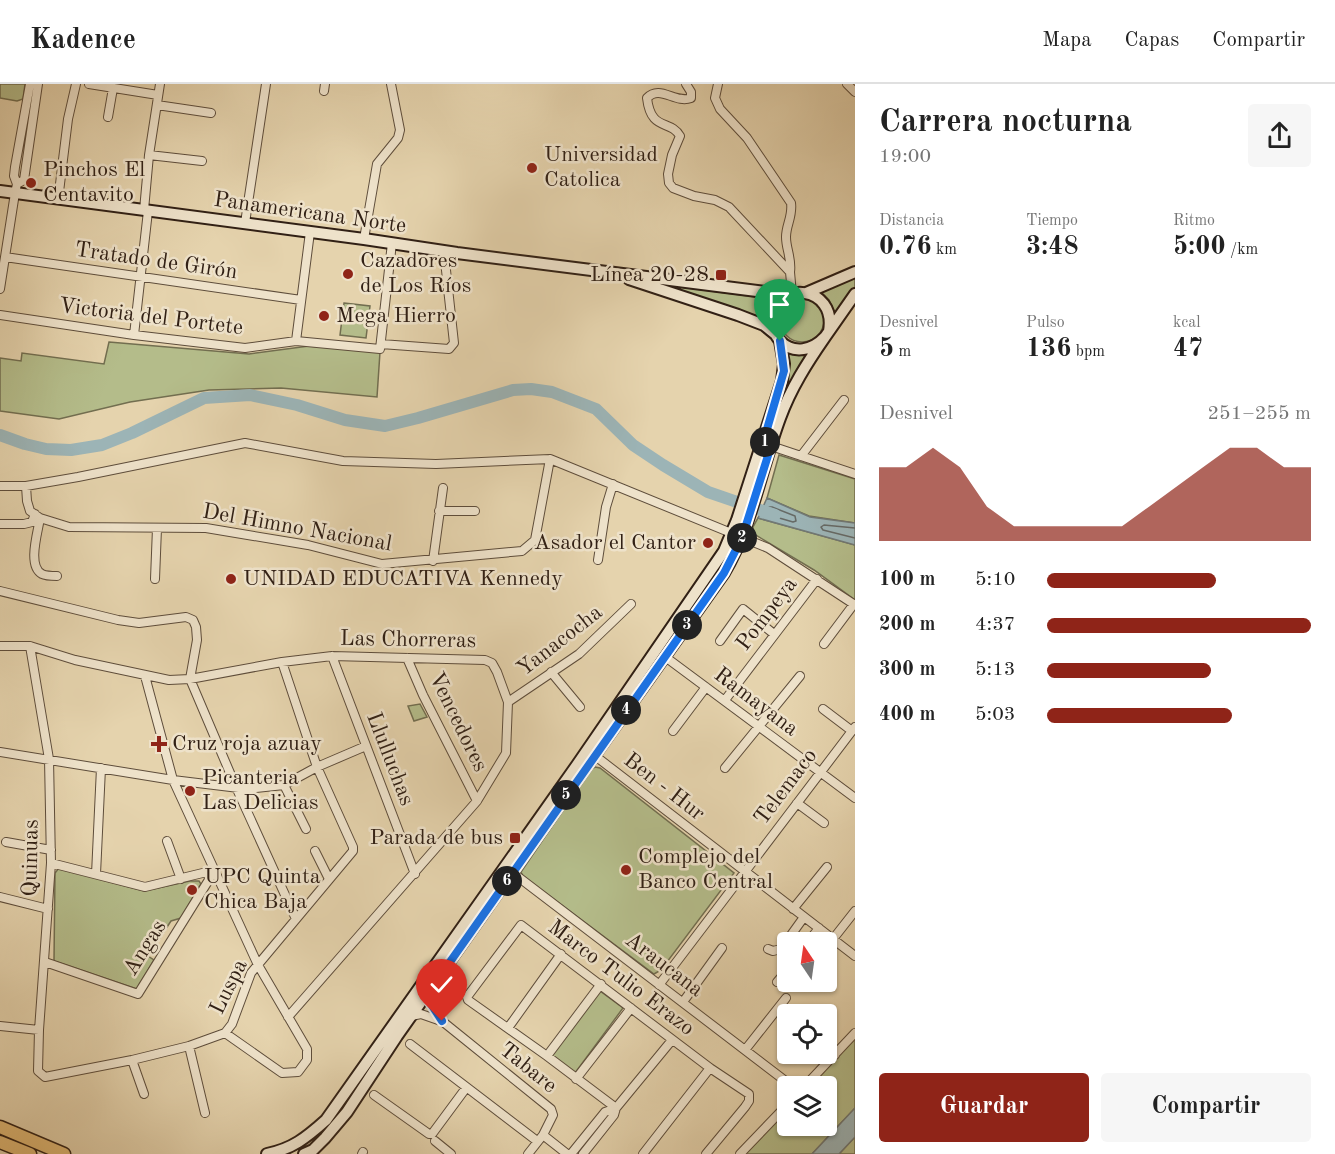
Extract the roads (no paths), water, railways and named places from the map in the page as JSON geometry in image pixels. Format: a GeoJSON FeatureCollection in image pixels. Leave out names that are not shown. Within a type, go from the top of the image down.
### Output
{"type":"FeatureCollection","features":[{"type":"Feature","properties":{"kind":"main road","name":"Panamericana Norte"},"geometry":{"type":"LineString","coordinates":[[0,191],[16,189],[58,200],[364,239],[614,274],[647,281],[791,295]]}},
{"type":"Feature","properties":{"kind":"main road"},"geometry":{"type":"LineString","coordinates":[[304,1154],[312,1150],[336,1126],[594,755],[720,579],[753,485],[784,371],[773,317],[776,308],[791,295],[806,293],[855,272]]}},
{"type":"Feature","properties":{"kind":"main road","name":"Panamericana Norte"},"geometry":{"type":"LineString","coordinates":[[647,281],[755,321],[769,328],[778,337]]}},
{"type":"Feature","properties":{"kind":"main road"},"geometry":{"type":"LineString","coordinates":[[753,485],[771,446],[788,399],[803,369],[827,334],[831,321],[824,303],[816,296],[806,293]]}},
{"type":"Feature","properties":{"kind":"main road"},"geometry":{"type":"LineString","coordinates":[[778,337],[795,349],[804,350],[820,344],[855,294]]}},
{"type":"Feature","properties":{"kind":"main road"},"geometry":{"type":"LineString","coordinates":[[267,1154],[286,1150],[326,1120],[634,684],[724,551],[737,536]]}},
{"type":"Feature","properties":{"kind":"main road"},"geometry":{"type":"LineString","coordinates":[[0,1127],[59,1152],[77,1154]]}},
{"type":"Feature","properties":{"kind":"main road"},"geometry":{"type":"LineString","coordinates":[[0,1142],[30,1154]]}},
{"type":"Feature","properties":{"kind":"main road"},"geometry":{"type":"LineString","coordinates":[[0,1150],[3,1154]]}},
{"type":"Feature","properties":{"kind":"street"},"geometry":{"type":"LineString","coordinates":[[0,289],[16,189],[15,167],[30,84]]}},
{"type":"Feature","properties":{"kind":"street"},"geometry":{"type":"LineString","coordinates":[[16,189],[24,180],[38,84]]}},
{"type":"Feature","properties":{"kind":"street"},"geometry":{"type":"LineString","coordinates":[[58,200],[68,119],[76,84]]}},
{"type":"Feature","properties":{"kind":"street"},"geometry":{"type":"LineString","coordinates":[[89,84],[158,95]]}},
{"type":"Feature","properties":{"kind":"street"},"geometry":{"type":"LineString","coordinates":[[134,335],[149,155],[160,84]]}},
{"type":"Feature","properties":{"kind":"street"},"geometry":{"type":"LineString","coordinates":[[245,223],[266,84]]}},
{"type":"Feature","properties":{"kind":"street"},"geometry":{"type":"LineString","coordinates":[[364,239],[377,164],[400,135],[391,84]]}},
{"type":"Feature","properties":{"kind":"street"},"geometry":{"type":"LineString","coordinates":[[686,84],[691,92],[691,98],[686,100],[676,99],[668,93],[656,92],[651,93],[647,98],[652,116],[678,132],[680,136],[672,155],[668,174],[669,183],[674,188],[694,196],[715,200],[729,207],[790,272]]}},
{"type":"Feature","properties":{"kind":"street"},"geometry":{"type":"LineString","coordinates":[[718,84],[715,98],[720,109],[747,138],[791,203],[793,213],[786,240],[791,260],[791,295]]}},
{"type":"Feature","properties":{"kind":"street"},"geometry":{"type":"LineString","coordinates":[[847,84],[855,92]]}},
{"type":"Feature","properties":{"kind":"street"},"geometry":{"type":"LineString","coordinates":[[108,117],[113,88]]}},
{"type":"Feature","properties":{"kind":"street"},"geometry":{"type":"LineString","coordinates":[[157,105],[211,113]]}},
{"type":"Feature","properties":{"kind":"street"},"geometry":{"type":"LineString","coordinates":[[149,155],[202,161]]}},
{"type":"Feature","properties":{"kind":"street"},"geometry":{"type":"LineString","coordinates":[[296,341],[310,232]]}},
{"type":"Feature","properties":{"kind":"street"},"geometry":{"type":"LineString","coordinates":[[393,243],[381,344],[449,349],[454,343],[444,252]]}},
{"type":"Feature","properties":{"kind":"street","name":"Tratado de Girón"},"geometry":{"type":"LineString","coordinates":[[5,257],[301,300]]}},
{"type":"Feature","properties":{"kind":"street","name":"Victoria del Portete"},"geometry":{"type":"LineString","coordinates":[[0,315],[134,335],[245,348],[296,341],[380,349],[381,344]]}},
{"type":"Feature","properties":{"kind":"street"},"geometry":{"type":"LineString","coordinates":[[801,456],[844,400]]}},
{"type":"Feature","properties":{"kind":"street"},"geometry":{"type":"LineString","coordinates":[[765,436],[765,443],[771,446],[854,472]]}},
{"type":"Feature","properties":{"kind":"street"},"geometry":{"type":"LineString","coordinates":[[0,486],[26,486],[78,477],[245,442],[343,461],[436,464],[550,459],[768,548],[817,579],[854,605],[824,644]]}},
{"type":"Feature","properties":{"kind":"street","name":"Del Himno Nacional"},"geometry":{"type":"LineString","coordinates":[[38,516],[69,527],[206,528],[308,545],[381,564],[433,561],[522,551],[530,546],[535,540],[550,459]]}},
{"type":"Feature","properties":{"kind":"street"},"geometry":{"type":"LineString","coordinates":[[598,560],[606,507],[613,484]]}},
{"type":"Feature","properties":{"kind":"street"},"geometry":{"type":"LineString","coordinates":[[26,486],[30,511],[38,516]]}},
{"type":"Feature","properties":{"kind":"street"},"geometry":{"type":"LineString","coordinates":[[433,561],[443,488]]}},
{"type":"Feature","properties":{"kind":"street"},"geometry":{"type":"LineString","coordinates":[[439,511],[475,511]]}},
{"type":"Feature","properties":{"kind":"street"},"geometry":{"type":"LineString","coordinates":[[0,524],[24,524],[32,522],[38,516]]}},
{"type":"Feature","properties":{"kind":"street"},"geometry":{"type":"LineString","coordinates":[[38,516],[35,563],[38,571],[44,575],[57,576]]}},
{"type":"Feature","properties":{"kind":"street"},"geometry":{"type":"LineString","coordinates":[[155,579],[157,528]]}},
{"type":"Feature","properties":{"kind":"street","name":"Pompeya"},"geometry":{"type":"LineString","coordinates":[[725,700],[817,579]]}},
{"type":"Feature","properties":{"kind":"street"},"geometry":{"type":"LineString","coordinates":[[0,591],[139,623],[190,618],[196,627],[197,640],[190,679],[296,919]]}},
{"type":"Feature","properties":{"kind":"street","name":"Yanacocha"},"geometry":{"type":"LineString","coordinates":[[508,702],[579,654],[631,604]]}},
{"type":"Feature","properties":{"kind":"street"},"geometry":{"type":"LineString","coordinates":[[720,641],[743,609],[774,634]]}},
{"type":"Feature","properties":{"kind":"street","name":"Las Chorreras"},"geometry":{"type":"LineString","coordinates":[[0,646],[30,646],[75,660],[169,680],[190,679],[282,662],[332,656],[485,660],[492,663],[508,702],[506,753],[477,801],[288,1017]]}},
{"type":"Feature","properties":{"kind":"street","name":"Quinuas"},"geometry":{"type":"LineString","coordinates":[[30,646],[49,759],[51,850],[38,1071]]}},
{"type":"Feature","properties":{"kind":"street","name":"Llulluchas"},"geometry":{"type":"LineString","coordinates":[[332,656],[415,874]]}},
{"type":"Feature","properties":{"kind":"street","name":"Ramayana"},"geometry":{"type":"LineString","coordinates":[[664,656],[855,798]]}},
{"type":"Feature","properties":{"kind":"street","name":"Vencedores"},"geometry":{"type":"LineString","coordinates":[[407,658],[423,695],[477,801]]}},
{"type":"Feature","properties":{"kind":"street","name":"Luspa"},"geometry":{"type":"LineString","coordinates":[[38,1071],[45,1077],[132,1060],[189,1046],[225,1033],[232,1024],[251,973],[353,851],[317,767],[282,662]]}},
{"type":"Feature","properties":{"kind":"street"},"geometry":{"type":"LineString","coordinates":[[551,672],[580,707]]}},
{"type":"Feature","properties":{"kind":"street"},"geometry":{"type":"LineString","coordinates":[[145,676],[173,780],[258,965],[307,1049],[308,1060],[298,1072],[282,1073],[225,1033]]}},
{"type":"Feature","properties":{"kind":"street"},"geometry":{"type":"LineString","coordinates":[[725,768],[800,676]]}},
{"type":"Feature","properties":{"kind":"street"},"geometry":{"type":"LineString","coordinates":[[673,731],[706,687]]}},
{"type":"Feature","properties":{"kind":"street"},"geometry":{"type":"LineString","coordinates":[[823,709],[853,729]]}},
{"type":"Feature","properties":{"kind":"street","name":"Telemaco"},"geometry":{"type":"LineString","coordinates":[[659,985],[853,729]]}},
{"type":"Feature","properties":{"kind":"street"},"geometry":{"type":"LineString","coordinates":[[0,752],[173,780],[262,788],[284,785],[317,767],[366,746]]}},
{"type":"Feature","properties":{"kind":"street","name":"Ben - Hur"},"geometry":{"type":"LineString","coordinates":[[594,755],[824,932]]}},
{"type":"Feature","properties":{"kind":"street"},"geometry":{"type":"LineString","coordinates":[[96,874],[101,768]]}},
{"type":"Feature","properties":{"kind":"street"},"geometry":{"type":"LineString","coordinates":[[284,785],[306,829]]}},
{"type":"Feature","properties":{"kind":"street"},"geometry":{"type":"LineString","coordinates":[[797,802],[824,823]]}},
{"type":"Feature","properties":{"kind":"street"},"geometry":{"type":"LineString","coordinates":[[166,841],[181,879]]}},
{"type":"Feature","properties":{"kind":"street"},"geometry":{"type":"LineString","coordinates":[[6,842],[51,850]]}},
{"type":"Feature","properties":{"kind":"street"},"geometry":{"type":"LineString","coordinates":[[315,851],[329,879]]}},
{"type":"Feature","properties":{"kind":"street"},"geometry":{"type":"LineString","coordinates":[[51,863],[145,887],[215,870]]}},
{"type":"Feature","properties":{"kind":"street"},"geometry":{"type":"LineString","coordinates":[[793,909],[827,867]]}},
{"type":"Feature","properties":{"kind":"street","name":"Angas"},"geometry":{"type":"LineString","coordinates":[[45,962],[138,994],[215,870]]}},
{"type":"Feature","properties":{"kind":"street","name":"Araucana"},"geometry":{"type":"LineString","coordinates":[[513,873],[779,1076]]}},
{"type":"Feature","properties":{"kind":"street"},"geometry":{"type":"LineString","coordinates":[[0,897],[48,909]]}},
{"type":"Feature","properties":{"kind":"street"},"geometry":{"type":"LineString","coordinates":[[837,934],[855,911]]}},
{"type":"Feature","properties":{"kind":"street"},"geometry":{"type":"LineString","coordinates":[[768,949],[772,951],[781,949],[804,917]]}},
{"type":"Feature","properties":{"kind":"street","name":"Marco Tulio Erazo"},"geometry":{"type":"LineString","coordinates":[[616,1108],[468,1000],[467,998],[521,925],[672,1040],[749,1094],[749,1101],[745,1107],[706,1154]]}},
{"type":"Feature","properties":{"kind":"street"},"geometry":{"type":"LineString","coordinates":[[816,932],[819,928]]}},
{"type":"Feature","properties":{"kind":"street","name":"Ben - Hur"},"geometry":{"type":"LineString","coordinates":[[837,942],[855,956]]}},
{"type":"Feature","properties":{"kind":"street"},"geometry":{"type":"LineString","coordinates":[[683,1002],[722,948]]}},
{"type":"Feature","properties":{"kind":"street"},"geometry":{"type":"LineString","coordinates":[[508,1028],[561,954]]}},
{"type":"Feature","properties":{"kind":"street"},"geometry":{"type":"LineString","coordinates":[[547,1056],[601,984]]}},
{"type":"Feature","properties":{"kind":"street","name":"Tabare"},"geometry":{"type":"LineString","coordinates":[[426,996],[442,1021],[551,1109],[553,1115],[528,1154]]}},
{"type":"Feature","properties":{"kind":"street"},"geometry":{"type":"LineString","coordinates":[[745,1050],[786,998]]}},
{"type":"Feature","properties":{"kind":"street"},"geometry":{"type":"LineString","coordinates":[[576,1078],[631,1008]]}},
{"type":"Feature","properties":{"kind":"street","name":"Tabare"},"geometry":{"type":"LineString","coordinates":[[411,1016],[421,1014],[442,1021]]}},
{"type":"Feature","properties":{"kind":"street"},"geometry":{"type":"LineString","coordinates":[[0,1026],[39,1030]]}},
{"type":"Feature","properties":{"kind":"street"},"geometry":{"type":"LineString","coordinates":[[837,1053],[855,1033]]}},
{"type":"Feature","properties":{"kind":"street"},"geometry":{"type":"LineString","coordinates":[[583,1154],[612,1118],[616,1108],[672,1040]]}},
{"type":"Feature","properties":{"kind":"street"},"geometry":{"type":"LineString","coordinates":[[410,1044],[466,1088],[540,1138],[569,1154],[604,1112],[616,1108]]}},
{"type":"Feature","properties":{"kind":"street"},"geometry":{"type":"LineString","coordinates":[[189,1046],[205,1113]]}},
{"type":"Feature","properties":{"kind":"street"},"geometry":{"type":"LineString","coordinates":[[132,1060],[144,1094]]}},
{"type":"Feature","properties":{"kind":"street"},"geometry":{"type":"LineString","coordinates":[[815,1076],[826,1064]]}},
{"type":"Feature","properties":{"kind":"street"},"geometry":{"type":"LineString","coordinates":[[643,1154],[710,1068]]}},
{"type":"Feature","properties":{"kind":"street"},"geometry":{"type":"LineString","coordinates":[[374,1095],[432,1134],[466,1088]]}},
{"type":"Feature","properties":{"kind":"street"},"geometry":{"type":"LineString","coordinates":[[740,1154],[777,1115]]}},
{"type":"Feature","properties":{"kind":"street"},"geometry":{"type":"LineString","coordinates":[[435,1141],[451,1154]]}},
{"type":"Feature","properties":{"kind":"water"},"geometry":{"type":"Polygon","coordinates":[[[767,498],[810,517],[855,523],[855,545],[758,518],[767,498]]]}},
{"type":"Feature","properties":{"kind":"water"},"geometry":{"type":"Polygon","coordinates":[[[855,1108],[855,1137],[839,1154],[812,1154],[829,1136],[837,1136],[837,1127],[855,1108]]]}},
{"type":"Feature","properties":{"kind":"waterway"},"geometry":{"type":"LineString","coordinates":[[0,435],[46,449],[71,450],[102,445],[204,398],[250,395],[297,405],[345,420],[385,426],[513,390],[531,389],[552,392],[596,409],[633,445],[708,492],[775,515]]}},
{"type":"Feature","properties":{"kind":"place","name":"Universidad Catolica"},"geometry":{"type":"Point","coordinates":[532,168]}},
{"type":"Feature","properties":{"kind":"place","name":"Pinchos El Centavito"},"geometry":{"type":"Point","coordinates":[31,183]}},
{"type":"Feature","properties":{"kind":"place","name":"Cazadores de Los Ríos"},"geometry":{"type":"Point","coordinates":[348,274]}},
{"type":"Feature","properties":{"kind":"place","name":"Línea 20-28"},"geometry":{"type":"Point","coordinates":[721,275]}},
{"type":"Feature","properties":{"kind":"place","name":"Mega Hierro"},"geometry":{"type":"Point","coordinates":[324,316]}},
{"type":"Feature","properties":{"kind":"place","name":"Asador el Cantor"},"geometry":{"type":"Point","coordinates":[708,543]}},
{"type":"Feature","properties":{"kind":"place","name":"UNIDAD EDUCATIVA Kennedy"},"geometry":{"type":"Point","coordinates":[231,579]}},
{"type":"Feature","properties":{"kind":"place","name":"Cruz roja azuay"},"geometry":{"type":"Point","coordinates":[159,744]}},
{"type":"Feature","properties":{"kind":"place","name":"Picanteria Las Delicias"},"geometry":{"type":"Point","coordinates":[190,791]}},
{"type":"Feature","properties":{"kind":"place","name":"Parada de bus"},"geometry":{"type":"Point","coordinates":[515,838]}},
{"type":"Feature","properties":{"kind":"place","name":"Complejo del Banco Central"},"geometry":{"type":"Point","coordinates":[626,870]}},
{"type":"Feature","properties":{"kind":"place","name":"UPC Quinta Chica Baja"},"geometry":{"type":"Point","coordinates":[192,890]}}]}
